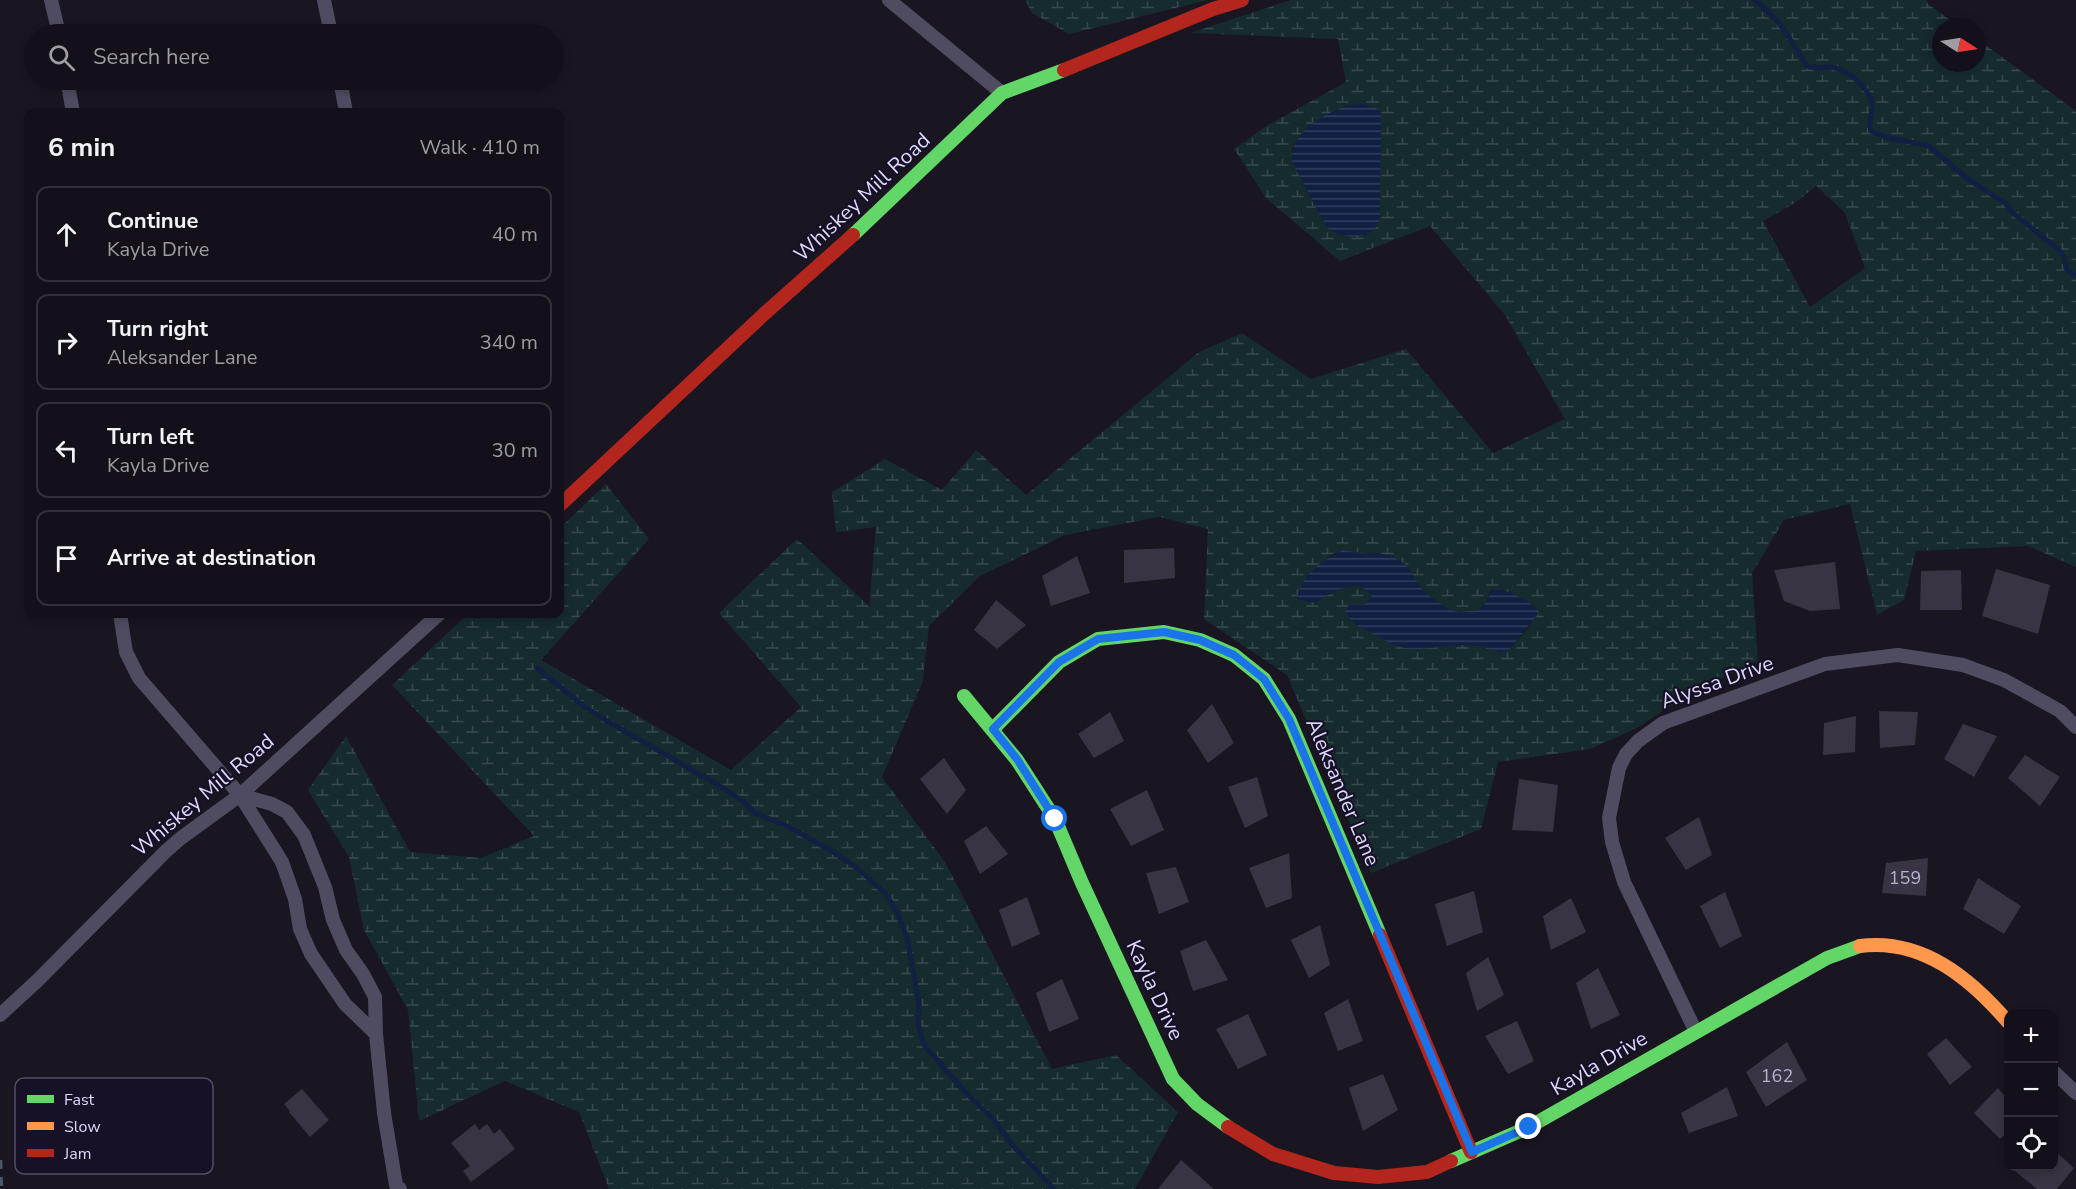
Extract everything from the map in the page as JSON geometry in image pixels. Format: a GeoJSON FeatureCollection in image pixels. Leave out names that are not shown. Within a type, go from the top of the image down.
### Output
{"type":"FeatureCollection","features":[{"type":"Feature","properties":{"kind":"street"},"geometry":{"type":"LineString","coordinates":[[51,0],[57,24]]}},
{"type":"Feature","properties":{"kind":"street"},"geometry":{"type":"LineString","coordinates":[[324,0],[329,24]]}},
{"type":"Feature","properties":{"kind":"street"},"geometry":{"type":"LineString","coordinates":[[890,0],[1002,93]]}},
{"type":"Feature","properties":{"kind":"street","name":"Whiskey Mill Road"},"geometry":{"type":"LineString","coordinates":[[564,501],[763,315],[847,241],[1002,93],[1213,9],[1242,0]]}},
{"type":"Feature","properties":{"kind":"street"},"geometry":{"type":"LineString","coordinates":[[69,90],[72,108]]}},
{"type":"Feature","properties":{"kind":"street"},"geometry":{"type":"LineString","coordinates":[[342,90],[345,108]]}},
{"type":"Feature","properties":{"kind":"street"},"geometry":{"type":"LineString","coordinates":[[121,618],[126,652],[139,678],[240,795],[282,862],[295,899],[300,929],[311,954],[345,1004],[376,1034]]}},
{"type":"Feature","properties":{"kind":"street","name":"Whiskey Mill Road"},"geometry":{"type":"LineString","coordinates":[[0,1015],[37,981],[166,851],[240,795],[435,618]]}},
{"type":"Feature","properties":{"kind":"street","name":"Aleksander Lane"},"geometry":{"type":"LineString","coordinates":[[993,729],[1059,662],[1098,639],[1164,632],[1200,640],[1234,655],[1264,679],[1289,719],[1472,1152]]}},
{"type":"Feature","properties":{"kind":"street","name":"Alyssa Drive"},"geometry":{"type":"LineString","coordinates":[[1696,1032],[1624,882],[1612,842],[1609,818],[1619,768],[1626,754],[1638,741],[1663,723],[1825,664],[1898,655],[1963,665],[2004,680],[2060,711],[2076,727]]}},
{"type":"Feature","properties":{"kind":"street","name":"Kayla Drive"},"geometry":{"type":"LineString","coordinates":[[964,696],[1017,759],[1055,819],[1082,883],[1173,1079],[1197,1104],[1229,1128],[1273,1154],[1334,1173],[1378,1177],[1427,1172],[1529,1127],[1827,958],[1863,946],[1891,946],[1916,952],[1941,963],[1983,993],[2004,1017]]}},
{"type":"Feature","properties":{"kind":"street"},"geometry":{"type":"LineString","coordinates":[[240,795],[272,804],[287,812],[304,835],[325,887],[333,920],[346,950],[363,974],[375,997],[376,1034],[384,1113],[396,1185],[400,1189]]}},
{"type":"Feature","properties":{"kind":"street"},"geometry":{"type":"LineString","coordinates":[[2058,1076],[2076,1093]]}},
{"type":"Feature","properties":{"kind":"green space"},"geometry":{"type":"Polygon","coordinates":[[[1025,0],[1208,0],[1069,34],[1032,13],[1025,0]]]}},
{"type":"Feature","properties":{"kind":"green space"},"geometry":{"type":"Polygon","coordinates":[[[1291,0],[1926,0],[1947,18],[1932,18],[1932,72],[1986,72],[1986,46],[2076,111],[2076,567],[2028,546],[1916,551],[1904,600],[1877,615],[1850,504],[1784,520],[1752,573],[1758,661],[1692,692],[1635,729],[1590,749],[1498,762],[1481,829],[1371,873],[1287,675],[1204,619],[1208,529],[1159,517],[1065,535],[980,576],[929,626],[923,681],[882,777],[945,862],[1052,1069],[1116,1055],[1178,1112],[1135,1189],[609,1189],[579,1112],[505,1081],[419,1121],[408,1010],[364,930],[349,857],[308,790],[346,736],[410,852],[481,858],[534,836],[392,685],[464,618],[564,618],[564,524],[606,484],[649,539],[541,660],[731,770],[801,707],[719,613],[797,539],[869,606],[876,527],[836,532],[832,492],[885,459],[942,490],[976,450],[1026,495],[1199,352],[1242,333],[1311,379],[1406,349],[1493,453],[1565,419],[1505,315],[1430,226],[1340,261],[1266,198],[1234,149],[1268,125],[1346,82],[1338,39],[1190,33],[1291,0]],[[1348,105],[1309,125],[1292,149],[1292,162],[1327,228],[1362,236],[1367,235],[1348,105]],[[1816,186],[1795,203],[1763,221],[1810,307],[1865,268],[1845,213],[1816,186]],[[1343,550],[1331,555],[1307,578],[1335,591],[1357,585],[1366,590],[1372,597],[1365,604],[1349,605],[1411,649],[1456,644],[1510,649],[1530,626],[1537,609],[1510,592],[1491,590],[1479,610],[1457,612],[1448,609],[1424,592],[1406,565],[1392,556],[1343,550]]]}},
{"type":"Feature","properties":{"kind":"water"},"geometry":{"type":"Polygon","coordinates":[[[1360,103],[1376,108],[1381,113],[1380,218],[1372,231],[1358,237],[1341,235],[1327,228],[1292,162],[1293,150],[1305,130],[1326,115],[1360,103]]]}},
{"type":"Feature","properties":{"kind":"water"},"geometry":{"type":"Polygon","coordinates":[[[1343,550],[1392,556],[1406,565],[1424,592],[1448,609],[1458,612],[1479,610],[1492,590],[1498,590],[1510,592],[1522,598],[1537,609],[1538,614],[1510,649],[1500,653],[1489,648],[1468,645],[1423,649],[1407,649],[1397,646],[1360,627],[1347,615],[1345,611],[1349,605],[1365,604],[1372,597],[1357,585],[1338,590],[1316,602],[1297,599],[1307,576],[1328,558],[1343,550]]]}},
{"type":"Feature","properties":{"kind":"building"},"geometry":{"type":"Polygon","coordinates":[[[1174,548],[1175,578],[1124,583],[1124,550],[1174,548]]]}},
{"type":"Feature","properties":{"kind":"building"},"geometry":{"type":"Polygon","coordinates":[[[1077,556],[1090,593],[1051,606],[1042,576],[1077,556]]]}},
{"type":"Feature","properties":{"kind":"building"},"geometry":{"type":"Polygon","coordinates":[[[1835,562],[1840,609],[1810,611],[1784,601],[1774,570],[1835,562]]]}},
{"type":"Feature","properties":{"kind":"building"},"geometry":{"type":"Polygon","coordinates":[[[1996,569],[2050,585],[2038,634],[1982,616],[1996,569]]]}},
{"type":"Feature","properties":{"kind":"building"},"geometry":{"type":"Polygon","coordinates":[[[1961,570],[1962,610],[1920,610],[1921,571],[1961,570]]]}},
{"type":"Feature","properties":{"kind":"building"},"geometry":{"type":"Polygon","coordinates":[[[996,600],[1026,625],[997,649],[974,630],[996,600]]]}},
{"type":"Feature","properties":{"kind":"building"},"geometry":{"type":"Polygon","coordinates":[[[1212,704],[1234,743],[1208,763],[1187,730],[1212,704]]]}},
{"type":"Feature","properties":{"kind":"building"},"geometry":{"type":"Polygon","coordinates":[[[1879,711],[1918,712],[1915,745],[1880,748],[1879,711]]]}},
{"type":"Feature","properties":{"kind":"building"},"geometry":{"type":"Polygon","coordinates":[[[1110,712],[1124,741],[1094,758],[1078,734],[1110,712]]]}},
{"type":"Feature","properties":{"kind":"building"},"geometry":{"type":"Polygon","coordinates":[[[1856,716],[1855,752],[1823,755],[1824,723],[1856,716]]]}},
{"type":"Feature","properties":{"kind":"building"},"geometry":{"type":"Polygon","coordinates":[[[1963,724],[1997,736],[1974,777],[1944,759],[1963,724]]]}},
{"type":"Feature","properties":{"kind":"building"},"geometry":{"type":"Polygon","coordinates":[[[2025,755],[2060,777],[2040,806],[2008,778],[2025,755]]]}},
{"type":"Feature","properties":{"kind":"building"},"geometry":{"type":"Polygon","coordinates":[[[944,758],[966,790],[947,814],[920,779],[944,758]]]}},
{"type":"Feature","properties":{"kind":"building"},"geometry":{"type":"Polygon","coordinates":[[[1257,777],[1268,816],[1245,828],[1228,787],[1257,777]]]}},
{"type":"Feature","properties":{"kind":"building"},"geometry":{"type":"Polygon","coordinates":[[[1519,779],[1558,785],[1553,832],[1512,830],[1519,779]]]}},
{"type":"Feature","properties":{"kind":"building"},"geometry":{"type":"Polygon","coordinates":[[[1147,790],[1164,830],[1131,846],[1110,809],[1147,790]]]}},
{"type":"Feature","properties":{"kind":"building"},"geometry":{"type":"Polygon","coordinates":[[[1699,817],[1712,855],[1686,870],[1665,838],[1699,817]]]}},
{"type":"Feature","properties":{"kind":"building"},"geometry":{"type":"Polygon","coordinates":[[[986,826],[1008,854],[980,874],[964,841],[986,826]]]}},
{"type":"Feature","properties":{"kind":"building"},"geometry":{"type":"Polygon","coordinates":[[[1289,853],[1292,898],[1266,908],[1249,868],[1289,853]]]}},
{"type":"Feature","properties":{"kind":"building"},"geometry":{"type":"Polygon","coordinates":[[[1928,858],[1926,896],[1882,893],[1886,863],[1928,858]]]}},
{"type":"Feature","properties":{"kind":"building"},"geometry":{"type":"Polygon","coordinates":[[[1176,867],[1189,902],[1159,914],[1146,873],[1176,867]]]}},
{"type":"Feature","properties":{"kind":"building"},"geometry":{"type":"Polygon","coordinates":[[[1978,878],[2021,906],[2004,934],[1963,909],[1978,878]]]}},
{"type":"Feature","properties":{"kind":"building"},"geometry":{"type":"Polygon","coordinates":[[[1474,891],[1483,932],[1447,946],[1435,904],[1474,891]]]}},
{"type":"Feature","properties":{"kind":"building"},"geometry":{"type":"Polygon","coordinates":[[[1725,892],[1742,936],[1720,948],[1700,906],[1725,892]]]}},
{"type":"Feature","properties":{"kind":"building"},"geometry":{"type":"Polygon","coordinates":[[[1027,897],[1040,934],[1012,947],[999,910],[1027,897]]]}},
{"type":"Feature","properties":{"kind":"building"},"geometry":{"type":"Polygon","coordinates":[[[1571,898],[1586,932],[1551,950],[1543,916],[1571,898]]]}},
{"type":"Feature","properties":{"kind":"building"},"geometry":{"type":"Polygon","coordinates":[[[1320,925],[1330,965],[1309,978],[1291,940],[1320,925]]]}},
{"type":"Feature","properties":{"kind":"building"},"geometry":{"type":"Polygon","coordinates":[[[1206,940],[1228,980],[1193,991],[1180,951],[1206,940]]]}},
{"type":"Feature","properties":{"kind":"building"},"geometry":{"type":"Polygon","coordinates":[[[1488,957],[1504,995],[1477,1011],[1466,973],[1488,957]]]}},
{"type":"Feature","properties":{"kind":"building"},"geometry":{"type":"Polygon","coordinates":[[[1598,968],[1620,1015],[1591,1029],[1576,983],[1598,968]]]}},
{"type":"Feature","properties":{"kind":"building"},"geometry":{"type":"Polygon","coordinates":[[[1062,979],[1079,1019],[1049,1032],[1036,993],[1062,979]]]}},
{"type":"Feature","properties":{"kind":"building"},"geometry":{"type":"Polygon","coordinates":[[[1348,999],[1363,1041],[1338,1051],[1324,1013],[1348,999]]]}},
{"type":"Feature","properties":{"kind":"building"},"geometry":{"type":"Polygon","coordinates":[[[1248,1014],[1267,1055],[1238,1069],[1216,1029],[1248,1014]]]}},
{"type":"Feature","properties":{"kind":"building"},"geometry":{"type":"Polygon","coordinates":[[[1517,1021],[1534,1061],[1508,1074],[1485,1036],[1517,1021]]]}},
{"type":"Feature","properties":{"kind":"building"},"geometry":{"type":"Polygon","coordinates":[[[1946,1038],[1972,1067],[1950,1085],[1927,1054],[1946,1038]]]}},
{"type":"Feature","properties":{"kind":"building"},"geometry":{"type":"Polygon","coordinates":[[[1787,1042],[1807,1080],[1766,1107],[1746,1072],[1787,1042]]]}},
{"type":"Feature","properties":{"kind":"building"},"geometry":{"type":"Polygon","coordinates":[[[1383,1074],[1398,1110],[1363,1131],[1349,1088],[1383,1074]]]}},
{"type":"Feature","properties":{"kind":"building"},"geometry":{"type":"Polygon","coordinates":[[[1727,1087],[1738,1116],[1689,1133],[1681,1113],[1727,1087]]]}},
{"type":"Feature","properties":{"kind":"building"},"geometry":{"type":"Polygon","coordinates":[[[1998,1088],[2004,1095],[2004,1136],[2000,1139],[1974,1113],[1998,1088]]]}},
{"type":"Feature","properties":{"kind":"building"},"geometry":{"type":"Polygon","coordinates":[[[302,1089],[329,1120],[310,1137],[284,1104],[302,1089]]]}},
{"type":"Feature","properties":{"kind":"building"},"geometry":{"type":"Polygon","coordinates":[[[475,1124],[479,1130],[487,1124],[494,1134],[500,1129],[515,1149],[471,1182],[463,1171],[470,1166],[451,1143],[475,1124]]]}},
{"type":"Feature","properties":{"kind":"building"},"geometry":{"type":"Polygon","coordinates":[[[2058,1154],[2074,1168],[2057,1189],[2037,1189],[2015,1171],[2058,1171],[2058,1154]]]}},
{"type":"Feature","properties":{"kind":"building"},"geometry":{"type":"Polygon","coordinates":[[[1181,1160],[1214,1189],[1158,1189],[1181,1160]]]}},
{"type":"Feature","properties":{"kind":"waterway"},"geometry":{"type":"LineString","coordinates":[[1754,0],[1778,22],[1807,66],[1832,67],[1841,70],[1852,76],[1862,86],[1872,103],[1871,131],[1885,137],[1929,146],[1965,177],[2006,204],[2013,213],[2059,250],[2063,255],[2067,270],[2076,275]]}},
{"type":"Feature","properties":{"kind":"waterway"},"geometry":{"type":"LineString","coordinates":[[537,668],[585,707],[720,786],[744,802],[755,813],[789,827],[835,853],[857,868],[885,893],[897,912],[907,938],[919,1003],[918,1024],[924,1045],[1054,1189]]}},
{"type":"Feature","properties":{"kind":"railway"},"geometry":{"type":"LineString","coordinates":[[0,1160],[1,1189]]}},
{"type":"Feature","properties":{"kind":"traffic: fast"},"geometry":{"type":"LineString","coordinates":[[853,235],[1002,93],[1064,70]]}},
{"type":"Feature","properties":{"kind":"traffic: fast"},"geometry":{"type":"LineString","coordinates":[[993,729],[1059,662],[1098,639],[1164,632],[1200,640],[1234,655],[1264,679],[1289,719],[1380,935]]}},
{"type":"Feature","properties":{"kind":"traffic: fast"},"geometry":{"type":"LineString","coordinates":[[964,696],[1017,760],[1055,819],[1082,883],[1173,1079],[1197,1104],[1228,1127]]}},
{"type":"Feature","properties":{"kind":"traffic: fast"},"geometry":{"type":"LineString","coordinates":[[1451,1161],[1529,1127],[1827,958],[1860,946]]}},
{"type":"Feature","properties":{"kind":"traffic: slow"},"geometry":{"type":"LineString","coordinates":[[1860,946],[1883,945],[1904,948],[1943,964],[1978,990],[2004,1018]]}},
{"type":"Feature","properties":{"kind":"traffic: jam"},"geometry":{"type":"LineString","coordinates":[[1064,70],[1213,9],[1242,0]]}},
{"type":"Feature","properties":{"kind":"traffic: jam"},"geometry":{"type":"LineString","coordinates":[[564,501],[763,315],[853,235]]}},
{"type":"Feature","properties":{"kind":"traffic: jam"},"geometry":{"type":"LineString","coordinates":[[1380,935],[1471,1152]]}},
{"type":"Feature","properties":{"kind":"traffic: jam"},"geometry":{"type":"LineString","coordinates":[[1228,1127],[1273,1154],[1334,1173],[1378,1177],[1427,1172],[1451,1161]]}},
{"type":"Feature","properties":{"kind":"route"},"geometry":{"type":"LineString","coordinates":[[1055,819],[1017,759],[993,729],[1059,662],[1098,639],[1164,632],[1200,640],[1234,655],[1264,679],[1289,719],[1472,1152],[1529,1127]]}}]}
